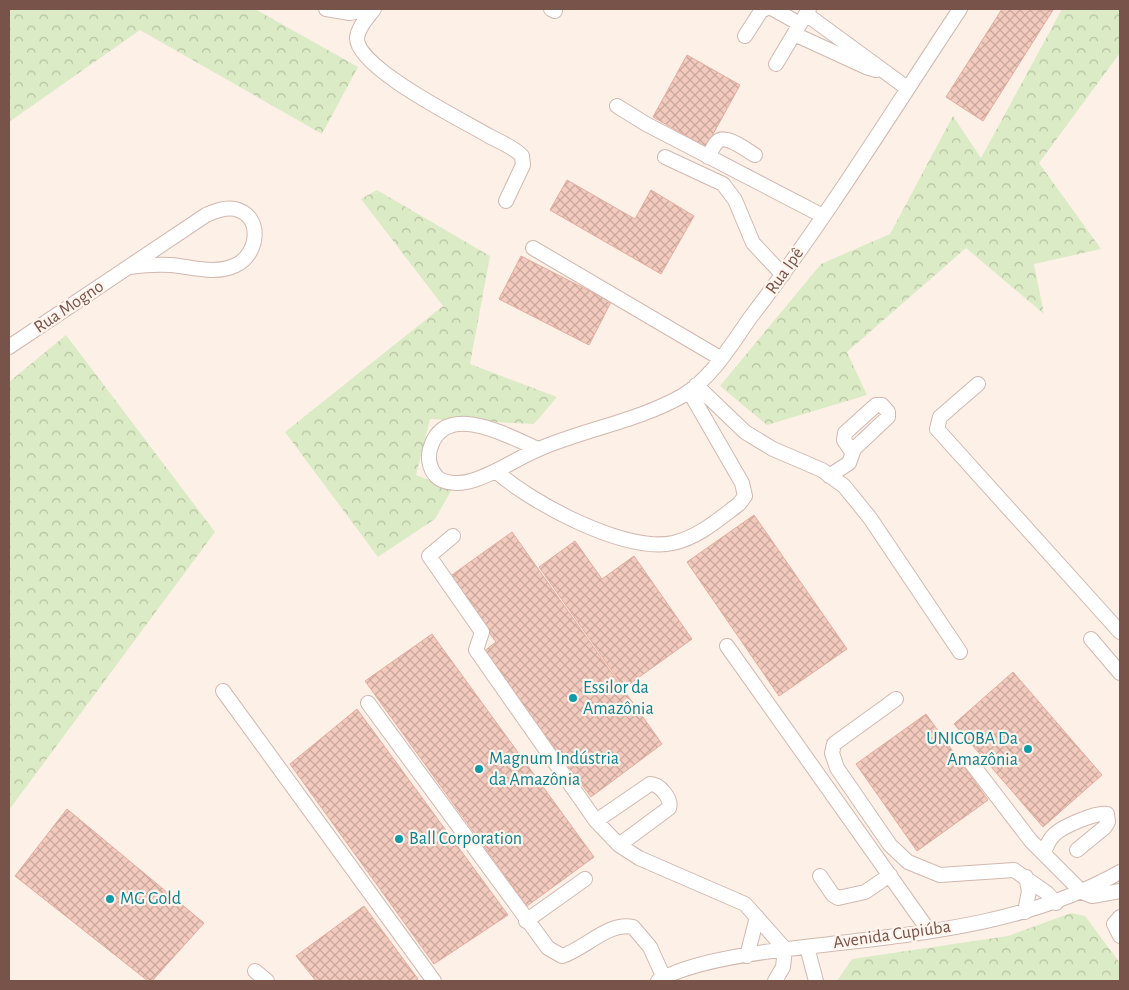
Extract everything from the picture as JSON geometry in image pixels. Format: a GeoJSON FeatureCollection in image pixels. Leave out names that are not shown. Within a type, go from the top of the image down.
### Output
{"type":"FeatureCollection","features":[{"type":"Feature","properties":{"kind":"street"},"geometry":{"type":"LineString","coordinates":[[326,9],[350,13],[373,9]]}},
{"type":"Feature","properties":{"kind":"street"},"geometry":{"type":"LineString","coordinates":[[373,9],[360,28],[357,37],[358,46],[368,60],[429,102],[522,156],[522,165],[506,200]]}},
{"type":"Feature","properties":{"kind":"street"},"geometry":{"type":"LineString","coordinates":[[744,36],[760,12],[765,9]]}},
{"type":"Feature","properties":{"kind":"street"},"geometry":{"type":"LineString","coordinates":[[773,9],[802,20],[819,23],[882,72],[907,88]]}},
{"type":"Feature","properties":{"kind":"street","name":"Rua Ipê"},"geometry":{"type":"LineString","coordinates":[[538,449],[494,429],[472,423],[445,429],[431,445],[429,458],[431,470],[438,478],[450,483],[464,482],[496,471],[538,449],[665,404],[693,388],[720,358],[783,275],[960,9]]}},
{"type":"Feature","properties":{"kind":"street"},"geometry":{"type":"LineString","coordinates":[[802,20],[808,42]]}},
{"type":"Feature","properties":{"kind":"street"},"geometry":{"type":"LineString","coordinates":[[776,64],[802,20]]}},
{"type":"Feature","properties":{"kind":"street"},"geometry":{"type":"LineString","coordinates":[[808,42],[819,23]]}},
{"type":"Feature","properties":{"kind":"street"},"geometry":{"type":"LineString","coordinates":[[808,42],[882,72]]}},
{"type":"Feature","properties":{"kind":"street"},"geometry":{"type":"LineString","coordinates":[[618,106],[646,124],[823,216]]}},
{"type":"Feature","properties":{"kind":"street"},"geometry":{"type":"LineString","coordinates":[[708,157],[716,142],[721,139],[728,140],[755,155]]}},
{"type":"Feature","properties":{"kind":"street"},"geometry":{"type":"LineString","coordinates":[[665,157],[723,184],[735,200],[753,243],[783,275]]}},
{"type":"Feature","properties":{"kind":"street","name":"Rua Mogno"},"geometry":{"type":"LineString","coordinates":[[9,347],[206,214],[222,209],[235,209],[246,214],[253,222],[255,234],[254,247],[247,258],[235,266],[204,270],[157,264],[129,267]]}},
{"type":"Feature","properties":{"kind":"street"},"geometry":{"type":"LineString","coordinates":[[533,248],[720,358]]}},
{"type":"Feature","properties":{"kind":"street"},"geometry":{"type":"LineString","coordinates":[[978,384],[940,417],[937,425],[939,432],[1120,632]]}},
{"type":"Feature","properties":{"kind":"street"},"geometry":{"type":"LineString","coordinates":[[496,471],[517,490],[599,531],[629,541],[653,544],[672,543],[687,539],[739,504],[745,496],[742,483],[693,388]]}},
{"type":"Feature","properties":{"kind":"street"},"geometry":{"type":"LineString","coordinates":[[693,388],[752,437],[830,476],[844,486],[861,506],[960,652]]}},
{"type":"Feature","properties":{"kind":"street"},"geometry":{"type":"LineString","coordinates":[[830,476],[849,463],[852,452]]}},
{"type":"Feature","properties":{"kind":"street"},"geometry":{"type":"LineString","coordinates":[[453,536],[429,556],[482,632],[476,650],[596,821],[618,845],[639,858],[745,904],[785,949],[782,967],[775,981]]}},
{"type":"Feature","properties":{"kind":"street"},"geometry":{"type":"LineString","coordinates":[[1091,639],[1120,673]]}},
{"type":"Feature","properties":{"kind":"street"},"geometry":{"type":"LineString","coordinates":[[726,646],[930,931]]}},
{"type":"Feature","properties":{"kind":"street"},"geometry":{"type":"LineString","coordinates":[[223,691],[434,981]]}},
{"type":"Feature","properties":{"kind":"street"},"geometry":{"type":"LineString","coordinates":[[896,699],[834,744],[832,753],[838,768],[890,845],[908,862],[934,874],[1008,869],[1018,871],[1047,893],[1056,903]]}},
{"type":"Feature","properties":{"kind":"street"},"geometry":{"type":"LineString","coordinates":[[368,703],[526,921],[548,948],[562,956],[573,952],[617,927],[634,927],[650,947],[661,979]]}},
{"type":"Feature","properties":{"kind":"street"},"geometry":{"type":"LineString","coordinates":[[972,764],[1001,804],[1032,841],[1082,892],[1092,896],[1120,891]]}},
{"type":"Feature","properties":{"kind":"street"},"geometry":{"type":"LineString","coordinates":[[596,821],[650,784],[660,787],[669,801],[669,808],[618,845]]}},
{"type":"Feature","properties":{"kind":"street"},"geometry":{"type":"LineString","coordinates":[[1044,852],[1052,836],[1065,827],[1099,814],[1107,814],[1108,822],[1105,827],[1077,850]]}},
{"type":"Feature","properties":{"kind":"street","name":"Avenida Cupiúba"},"geometry":{"type":"LineString","coordinates":[[661,979],[747,956],[785,949],[930,931],[1026,912],[1056,903],[1082,892],[1120,872]]}},
{"type":"Feature","properties":{"kind":"street"},"geometry":{"type":"LineString","coordinates":[[820,876],[833,895],[838,898],[865,892],[890,875]]}},
{"type":"Feature","properties":{"kind":"street"},"geometry":{"type":"LineString","coordinates":[[1026,877],[1029,892],[1026,912]]}},
{"type":"Feature","properties":{"kind":"street"},"geometry":{"type":"LineString","coordinates":[[526,921],[585,878]]}},
{"type":"Feature","properties":{"kind":"street"},"geometry":{"type":"LineString","coordinates":[[747,956],[757,917]]}},
{"type":"Feature","properties":{"kind":"street"},"geometry":{"type":"LineString","coordinates":[[1120,917],[1114,924],[1120,936]]}},
{"type":"Feature","properties":{"kind":"street"},"geometry":{"type":"LineString","coordinates":[[807,946],[816,981]]}},
{"type":"Feature","properties":{"kind":"street"},"geometry":{"type":"LineString","coordinates":[[255,971],[267,981]]}},
{"type":"Feature","properties":{"kind":"green space"},"geometry":{"type":"Polygon","coordinates":[[[9,9],[255,9],[358,67],[322,134],[140,30],[9,122],[9,9]]]}},
{"type":"Feature","properties":{"kind":"green space"},"geometry":{"type":"Polygon","coordinates":[[[1062,9],[1120,9],[1120,53],[1039,163],[1101,249],[1034,264],[1044,314],[966,248],[847,352],[867,395],[767,425],[720,386],[821,264],[890,234],[953,116],[981,158],[1062,9]]]}},
{"type":"Feature","properties":{"kind":"green space"},"geometry":{"type":"Polygon","coordinates":[[[377,190],[490,256],[470,364],[557,397],[534,424],[430,419],[416,475],[452,489],[435,519],[378,557],[285,432],[443,306],[361,199],[377,190]]]}},
{"type":"Feature","properties":{"kind":"green space"},"geometry":{"type":"Polygon","coordinates":[[[66,335],[215,532],[9,810],[9,382],[66,335]]]}},
{"type":"Feature","properties":{"kind":"green space"},"geometry":{"type":"Polygon","coordinates":[[[1071,913],[1085,916],[1120,963],[1120,981],[837,981],[852,959],[1008,936],[1071,913]]]}},
{"type":"Feature","properties":{"kind":"building"},"geometry":{"type":"Polygon","coordinates":[[[1002,9],[1053,10],[983,121],[946,97],[1002,9]]]}},
{"type":"Feature","properties":{"kind":"building"},"geometry":{"type":"Polygon","coordinates":[[[687,55],[740,85],[706,147],[653,117],[687,55]]]}},
{"type":"Feature","properties":{"kind":"building"},"geometry":{"type":"Polygon","coordinates":[[[567,180],[635,219],[651,190],[694,216],[661,274],[550,210],[567,180]]]}},
{"type":"Feature","properties":{"kind":"building"},"geometry":{"type":"Polygon","coordinates":[[[521,256],[611,302],[589,345],[499,299],[521,256]]]}},
{"type":"Feature","properties":{"kind":"building"},"geometry":{"type":"Polygon","coordinates":[[[754,515],[847,649],[779,696],[687,562],[754,515]]]}},
{"type":"Feature","properties":{"kind":"building","name":"Essilor da Amazônia"},"geometry":{"type":"Polygon","coordinates":[[[512,532],[662,744],[591,797],[483,652],[496,642],[449,577],[512,532]]]}},
{"type":"Feature","properties":{"kind":"building"},"geometry":{"type":"Polygon","coordinates":[[[575,541],[602,579],[634,556],[692,639],[624,688],[539,567],[575,541]]]}},
{"type":"Feature","properties":{"kind":"building","name":"Magnum Indústria da Amazônia"},"geometry":{"type":"Polygon","coordinates":[[[432,634],[594,857],[527,906],[365,681],[432,634]]]}},
{"type":"Feature","properties":{"kind":"building","name":"UNICOBA Da Amazônia"},"geometry":{"type":"Polygon","coordinates":[[[1013,672],[1102,775],[1043,827],[954,724],[1013,672]]]}},
{"type":"Feature","properties":{"kind":"building","name":"Ball Corporation"},"geometry":{"type":"Polygon","coordinates":[[[357,709],[508,915],[434,964],[290,764],[357,709]]]}},
{"type":"Feature","properties":{"kind":"building"},"geometry":{"type":"Polygon","coordinates":[[[926,714],[988,800],[917,851],[856,764],[926,714]]]}},
{"type":"Feature","properties":{"kind":"building","name":"MG Gold"},"geometry":{"type":"Polygon","coordinates":[[[67,809],[204,923],[152,981],[148,981],[15,876],[67,809]]]}},
{"type":"Feature","properties":{"kind":"building"},"geometry":{"type":"Polygon","coordinates":[[[364,906],[418,979],[415,981],[316,981],[296,956],[364,906]]]}},
{"type":"Feature","properties":{"kind":"place","name":"Essilor da Amazônia"},"geometry":{"type":"Point","coordinates":[573,698]}},
{"type":"Feature","properties":{"kind":"place","name":"UNICOBA Da Amazônia"},"geometry":{"type":"Point","coordinates":[1028,749]}},
{"type":"Feature","properties":{"kind":"place","name":"Magnum Indústria da Amazônia"},"geometry":{"type":"Point","coordinates":[479,769]}},
{"type":"Feature","properties":{"kind":"place","name":"Ball Corporation"},"geometry":{"type":"Point","coordinates":[399,839]}},
{"type":"Feature","properties":{"kind":"place","name":"MG Gold"},"geometry":{"type":"Point","coordinates":[110,899]}}]}
